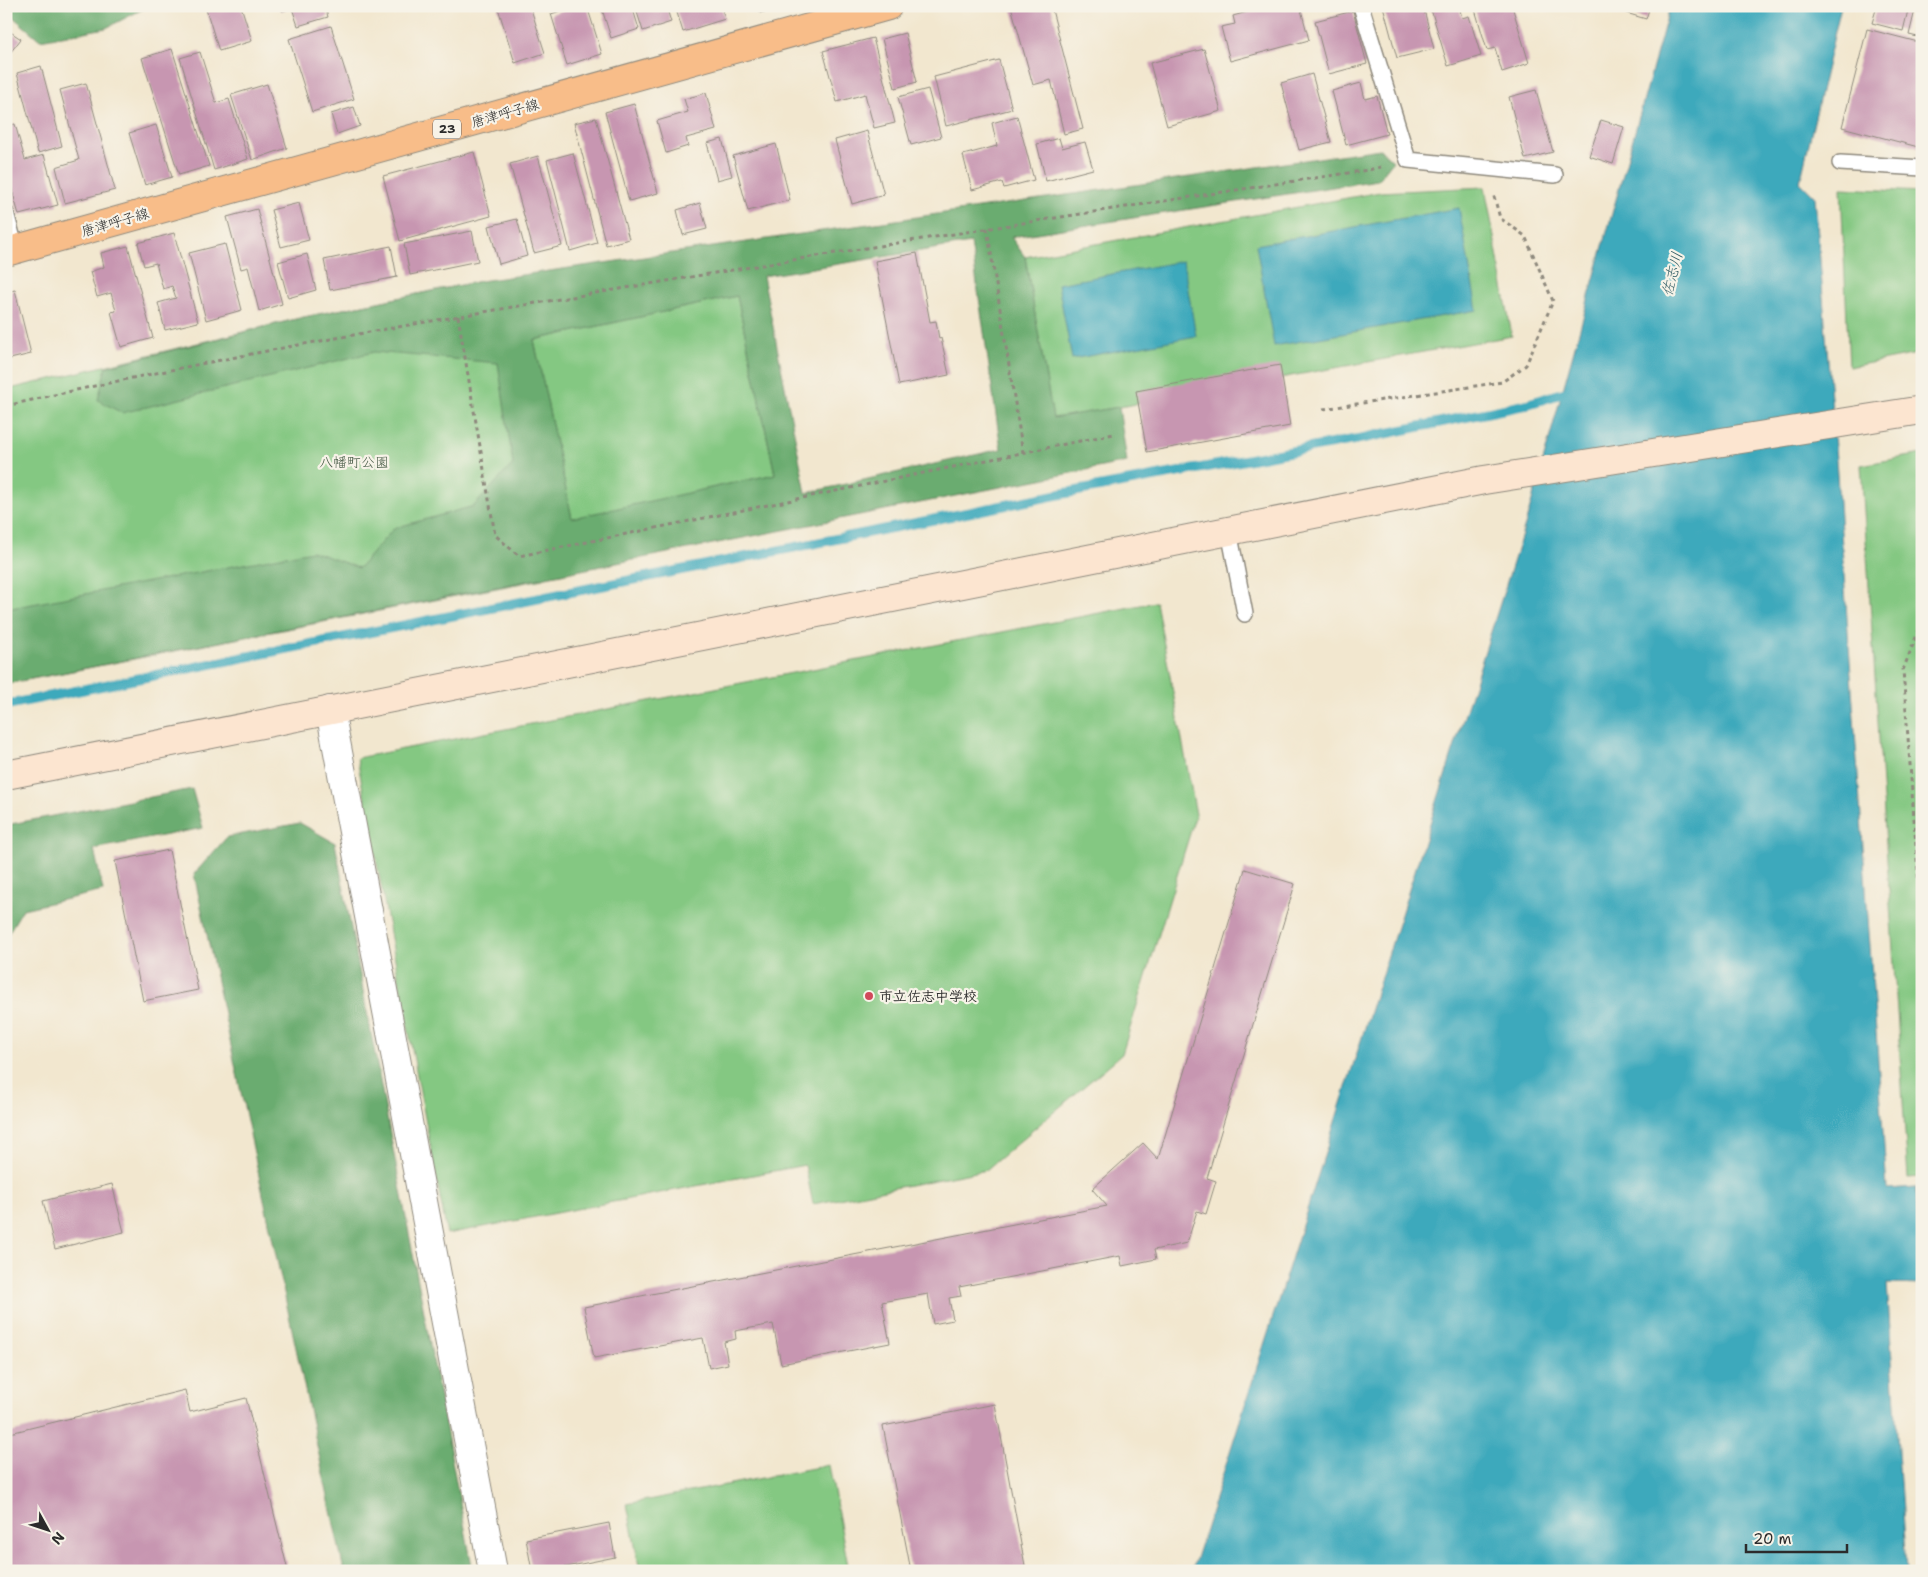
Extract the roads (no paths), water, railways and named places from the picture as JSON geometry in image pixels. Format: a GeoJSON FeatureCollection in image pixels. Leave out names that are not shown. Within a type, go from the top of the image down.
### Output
{"type":"FeatureCollection","features":[{"type":"Feature","properties":{"kind":"main road","name":"唐津呼子線"},"geometry":{"type":"LineString","coordinates":[[11,251],[888,6]]}},
{"type":"Feature","properties":{"kind":"street"},"geometry":{"type":"LineString","coordinates":[[6,775],[1484,480],[1922,410]]}},
{"type":"Feature","properties":{"kind":"street"},"geometry":{"type":"LineString","coordinates":[[330,710],[493,1571]]}},
{"type":"Feature","properties":{"kind":"lane"},"geometry":{"type":"LineString","coordinates":[[1362,6],[1408,160],[1555,175]]}},
{"type":"Feature","properties":{"kind":"lane"},"geometry":{"type":"LineString","coordinates":[[1840,163],[1922,168]]}},
{"type":"Feature","properties":{"kind":"lane"},"geometry":{"type":"LineString","coordinates":[[6,213],[11,251]]}},
{"type":"Feature","properties":{"kind":"lane"},"geometry":{"type":"LineString","coordinates":[[1229,531],[1245,614]]}},
{"type":"Feature","properties":{"kind":"water","name":"佐志川"},"geometry":{"type":"Polygon","coordinates":[[[1670,6],[1841,6],[1800,182],[1815,197],[1836,460],[1887,1189],[1916,1187],[1922,1285],[1887,1284],[1906,1571],[1192,1571],[1526,522],[1670,6]]]}},
{"type":"Feature","properties":{"kind":"water"},"geometry":{"type":"Polygon","coordinates":[[[1459,208],[1477,310],[1274,346],[1256,245],[1459,208]]]}},
{"type":"Feature","properties":{"kind":"water"},"geometry":{"type":"Polygon","coordinates":[[[1183,261],[1196,336],[1072,359],[1058,284],[1183,261]]]}},
{"type":"Feature","properties":{"kind":"waterway"},"geometry":{"type":"LineString","coordinates":[[6,705],[1061,494],[1364,438],[1524,405],[1573,390]]}},
{"type":"Feature","properties":{"kind":"place","name":"市立佐志中学校"},"geometry":{"type":"Point","coordinates":[869,996]}},
{"type":"Feature","properties":{"kind":"park label","name":"八幡町公園"},"geometry":{"type":"Point","coordinates":[354,462]}}]}
